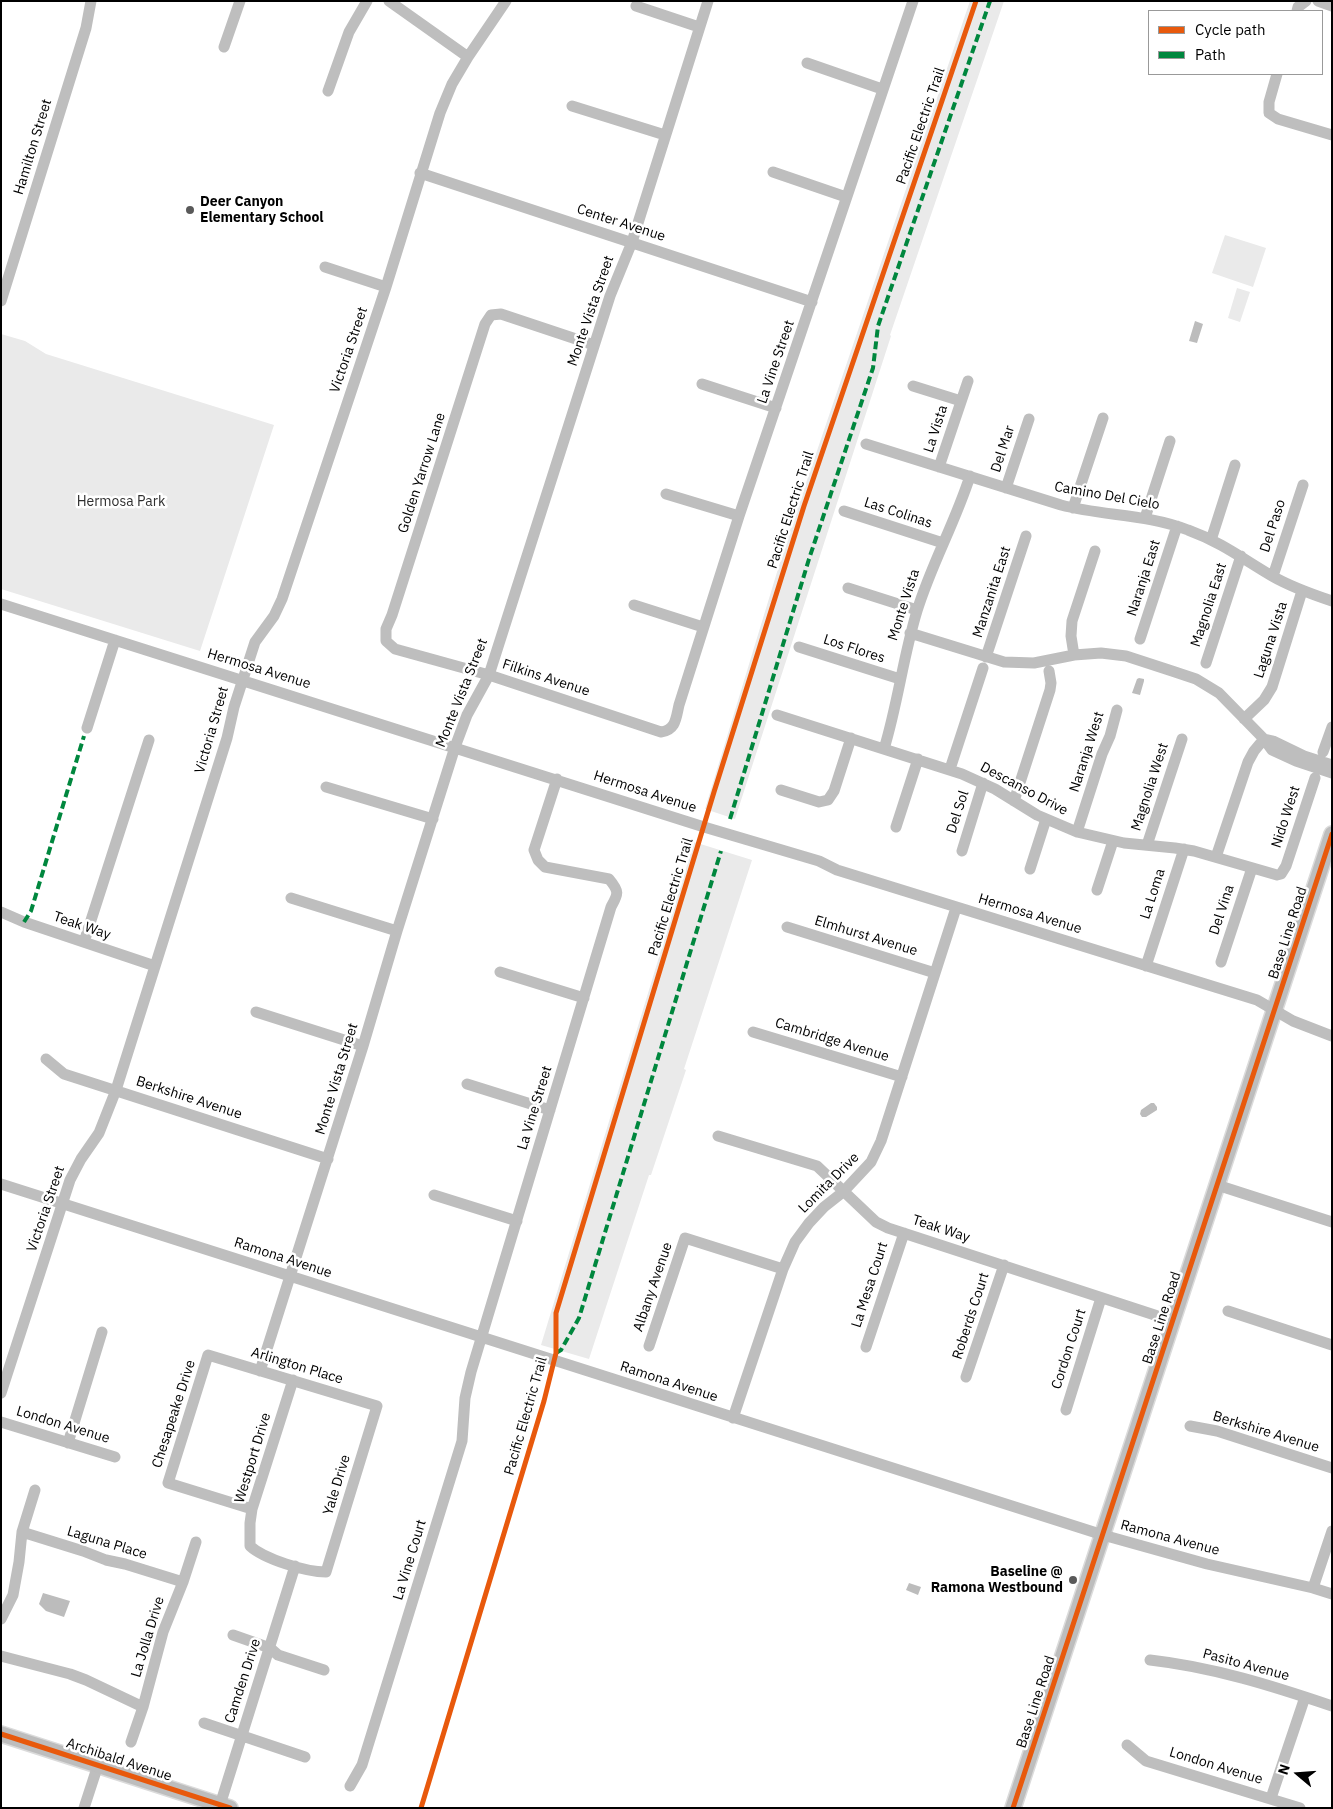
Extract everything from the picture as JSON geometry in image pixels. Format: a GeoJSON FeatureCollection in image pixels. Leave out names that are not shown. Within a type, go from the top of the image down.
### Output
{"type":"FeatureCollection","features":[{"type":"Feature","properties":{"kind":"main road","name":"Base Line Road"},"geometry":{"type":"LineString","coordinates":[[1013,1808],[1104,1535],[1332,834]]}},
{"type":"Feature","properties":{"kind":"main road","name":"Archibald Avenue"},"geometry":{"type":"LineString","coordinates":[[1,1734],[220,1806]]}},
{"type":"Feature","properties":{"kind":"street","name":"Hamilton Street"},"geometry":{"type":"LineString","coordinates":[[1,301],[86,28],[91,1]]}},
{"type":"Feature","properties":{"kind":"street"},"geometry":{"type":"LineString","coordinates":[[224,48],[240,1]]}},
{"type":"Feature","properties":{"kind":"street"},"geometry":{"type":"LineString","coordinates":[[328,91],[349,32],[367,1]]}},
{"type":"Feature","properties":{"kind":"street"},"geometry":{"type":"LineString","coordinates":[[389,1],[468,57]]}},
{"type":"Feature","properties":{"kind":"street","name":"Victoria Street"},"geometry":{"type":"LineString","coordinates":[[1,1393],[70,1180],[81,1159],[99,1133],[116,1090],[227,738],[242,679],[255,642],[274,616],[282,599],[386,287],[420,173],[440,114],[452,84],[506,1]]}},
{"type":"Feature","properties":{"kind":"street","name":"Monte Vista Street"},"geometry":{"type":"LineString","coordinates":[[260,1371],[364,1046],[455,747],[467,714],[489,675],[610,296],[632,242],[708,1]]}},
{"type":"Feature","properties":{"kind":"street","name":"La Vine Street"},"geometry":{"type":"LineString","coordinates":[[668,731],[674,724],[739,516],[913,1]]}},
{"type":"Feature","properties":{"kind":"street"},"geometry":{"type":"LineString","coordinates":[[1297,10],[1306,1]]}},
{"type":"Feature","properties":{"kind":"street"},"geometry":{"type":"LineString","coordinates":[[1318,1],[1332,6]]}},
{"type":"Feature","properties":{"kind":"street"},"geometry":{"type":"LineString","coordinates":[[636,6],[699,28]]}},
{"type":"Feature","properties":{"kind":"street"},"geometry":{"type":"LineString","coordinates":[[807,63],[882,89]]}},
{"type":"Feature","properties":{"kind":"street"},"geometry":{"type":"LineString","coordinates":[[1277,75],[1269,102],[1269,113],[1278,119],[1332,135]]}},
{"type":"Feature","properties":{"kind":"street"},"geometry":{"type":"LineString","coordinates":[[572,106],[665,134]]}},
{"type":"Feature","properties":{"kind":"street"},"geometry":{"type":"LineString","coordinates":[[773,172],[846,197]]}},
{"type":"Feature","properties":{"kind":"street","name":"Center Avenue"},"geometry":{"type":"LineString","coordinates":[[420,173],[812,302]]}},
{"type":"Feature","properties":{"kind":"street"},"geometry":{"type":"LineString","coordinates":[[325,267],[386,287]]}},
{"type":"Feature","properties":{"kind":"street","name":"Golden Yarrow Lane"},"geometry":{"type":"LineString","coordinates":[[386,641],[386,629],[396,606],[484,324],[491,315],[502,314],[594,345]]}},
{"type":"Feature","properties":{"kind":"street","name":"La Vista"},"geometry":{"type":"LineString","coordinates":[[939,467],[968,381]]}},
{"type":"Feature","properties":{"kind":"street"},"geometry":{"type":"LineString","coordinates":[[702,384],[776,408]]}},
{"type":"Feature","properties":{"kind":"street","name":"La Vista"},"geometry":{"type":"LineString","coordinates":[[913,386],[961,401]]}},
{"type":"Feature","properties":{"kind":"street"},"geometry":{"type":"LineString","coordinates":[[1073,508],[1103,418]]}},
{"type":"Feature","properties":{"kind":"street","name":"Del Mar"},"geometry":{"type":"LineString","coordinates":[[1006,488],[1029,419]]}},
{"type":"Feature","properties":{"kind":"street"},"geometry":{"type":"LineString","coordinates":[[1145,518],[1170,441]]}},
{"type":"Feature","properties":{"kind":"street","name":"Camino Del Cielo"},"geometry":{"type":"LineString","coordinates":[[866,444],[1073,508],[1145,518],[1177,526],[1211,540],[1302,591],[1332,602]]}},
{"type":"Feature","properties":{"kind":"street"},"geometry":{"type":"LineString","coordinates":[[1211,540],[1235,465]]}},
{"type":"Feature","properties":{"kind":"street","name":"Monte Vista"},"geometry":{"type":"LineString","coordinates":[[884,748],[917,610],[932,568],[958,512],[970,476]]}},
{"type":"Feature","properties":{"kind":"street","name":"Del Paso"},"geometry":{"type":"LineString","coordinates":[[1273,576],[1302,485]]}},
{"type":"Feature","properties":{"kind":"street"},"geometry":{"type":"LineString","coordinates":[[666,494],[739,516]]}},
{"type":"Feature","properties":{"kind":"street","name":"Las Colinas"},"geometry":{"type":"LineString","coordinates":[[844,512],[943,543]]}},
{"type":"Feature","properties":{"kind":"street","name":"Naranja East"},"geometry":{"type":"LineString","coordinates":[[1140,640],[1177,526]]}},
{"type":"Feature","properties":{"kind":"street","name":"Manzanita East"},"geometry":{"type":"LineString","coordinates":[[950,769],[1026,536]]}},
{"type":"Feature","properties":{"kind":"street"},"geometry":{"type":"LineString","coordinates":[[1074,655],[1071,636],[1072,621],[1095,551]]}},
{"type":"Feature","properties":{"kind":"street","name":"Magnolia East"},"geometry":{"type":"LineString","coordinates":[[1206,663],[1241,556]]}},
{"type":"Feature","properties":{"kind":"street"},"geometry":{"type":"LineString","coordinates":[[848,588],[917,610]]}},
{"type":"Feature","properties":{"kind":"street","name":"Laguna Vista"},"geometry":{"type":"LineString","coordinates":[[1244,719],[1264,700],[1272,687],[1302,591]]}},
{"type":"Feature","properties":{"kind":"street","name":"Hermosa Avenue"},"geometry":{"type":"LineString","coordinates":[[1,604],[704,827],[819,861],[837,870],[956,908],[1018,925],[1257,1000],[1294,1021],[1332,1036]]}},
{"type":"Feature","properties":{"kind":"street"},"geometry":{"type":"LineString","coordinates":[[634,605],[703,627]]}},
{"type":"Feature","properties":{"kind":"street"},"geometry":{"type":"LineString","coordinates":[[910,633],[985,663],[1024,664],[1044,662],[1074,655],[1101,653],[1119,655],[1196,679],[1225,698],[1272,750],[1302,764],[1332,773]]}},
{"type":"Feature","properties":{"kind":"street"},"geometry":{"type":"LineString","coordinates":[[87,728],[115,640]]}},
{"type":"Feature","properties":{"kind":"street","name":"Filkins Avenue"},"geometry":{"type":"LineString","coordinates":[[386,641],[395,650],[489,675],[661,732],[668,731]]}},
{"type":"Feature","properties":{"kind":"street","name":"Los Flores"},"geometry":{"type":"LineString","coordinates":[[799,647],[900,679]]}},
{"type":"Feature","properties":{"kind":"street"},"geometry":{"type":"LineString","coordinates":[[1014,801],[1050,690],[1049,671]]}},
{"type":"Feature","properties":{"kind":"street","name":"Naranja West"},"geometry":{"type":"LineString","coordinates":[[1077,832],[1117,710]]}},
{"type":"Feature","properties":{"kind":"street","name":"Descanso Drive"},"geometry":{"type":"LineString","coordinates":[[777,715],[950,769],[984,783],[1046,819],[1077,832],[1113,841],[1184,849],[1277,875],[1281,874],[1286,866]]}},
{"type":"Feature","properties":{"kind":"street"},"geometry":{"type":"LineString","coordinates":[[1324,752],[1332,727]]}},
{"type":"Feature","properties":{"kind":"street"},"geometry":{"type":"LineString","coordinates":[[781,790],[819,802],[828,800],[834,791],[851,738]]}},
{"type":"Feature","properties":{"kind":"street","name":"Magnolia West"},"geometry":{"type":"LineString","coordinates":[[1147,845],[1182,739]]}},
{"type":"Feature","properties":{"kind":"street"},"geometry":{"type":"LineString","coordinates":[[1264,739],[1269,739],[1304,756],[1332,764]]}},
{"type":"Feature","properties":{"kind":"street"},"geometry":{"type":"LineString","coordinates":[[1216,857],[1248,762],[1254,750],[1264,739]]}},
{"type":"Feature","properties":{"kind":"street"},"geometry":{"type":"LineString","coordinates":[[84,942],[149,740]]}},
{"type":"Feature","properties":{"kind":"street"},"geometry":{"type":"LineString","coordinates":[[896,827],[918,759]]}},
{"type":"Feature","properties":{"kind":"street","name":"Nido West"},"geometry":{"type":"LineString","coordinates":[[1286,866],[1315,778]]}},
{"type":"Feature","properties":{"kind":"street","name":"La Vine Street"},"geometry":{"type":"LineString","coordinates":[[482,1338],[611,907],[617,894],[616,888],[609,879],[545,867],[538,860],[534,850],[557,779]]}},
{"type":"Feature","properties":{"kind":"street","name":"Del Sol"},"geometry":{"type":"LineString","coordinates":[[962,851],[984,783]]}},
{"type":"Feature","properties":{"kind":"street"},"geometry":{"type":"LineString","coordinates":[[326,787],[433,820]]}},
{"type":"Feature","properties":{"kind":"street"},"geometry":{"type":"LineString","coordinates":[[1030,869],[1046,819]]}},
{"type":"Feature","properties":{"kind":"street"},"geometry":{"type":"LineString","coordinates":[[1097,890],[1113,841]]}},
{"type":"Feature","properties":{"kind":"street","name":"La Loma"},"geometry":{"type":"LineString","coordinates":[[1146,966],[1184,849]]}},
{"type":"Feature","properties":{"kind":"street","name":"Del Vina"},"geometry":{"type":"LineString","coordinates":[[1221,962],[1252,868]]}},
{"type":"Feature","properties":{"kind":"street"},"geometry":{"type":"LineString","coordinates":[[291,898],[398,931]]}},
{"type":"Feature","properties":{"kind":"street","name":"Lomita Drive"},"geometry":{"type":"LineString","coordinates":[[733,1418],[783,1269],[795,1242],[824,1207],[843,1192],[871,1162],[882,1141],[956,908]]}},
{"type":"Feature","properties":{"kind":"street","name":"Teak Way"},"geometry":{"type":"LineString","coordinates":[[1,912],[24,922],[155,966]]}},
{"type":"Feature","properties":{"kind":"street","name":"Elmhurst Avenue"},"geometry":{"type":"LineString","coordinates":[[787,927],[935,973]]}},
{"type":"Feature","properties":{"kind":"street"},"geometry":{"type":"LineString","coordinates":[[500,972],[584,998]]}},
{"type":"Feature","properties":{"kind":"street"},"geometry":{"type":"LineString","coordinates":[[256,1012],[364,1046]]}},
{"type":"Feature","properties":{"kind":"street","name":"Cambridge Avenue"},"geometry":{"type":"LineString","coordinates":[[753,1032],[902,1077]]}},
{"type":"Feature","properties":{"kind":"street","name":"Berkshire Avenue"},"geometry":{"type":"LineString","coordinates":[[46,1059],[64,1074],[328,1159]]}},
{"type":"Feature","properties":{"kind":"street"},"geometry":{"type":"LineString","coordinates":[[467,1084],[550,1110]]}},
{"type":"Feature","properties":{"kind":"street","name":"Teak Way"},"geometry":{"type":"LineString","coordinates":[[718,1136],[816,1166],[828,1175],[843,1192],[876,1222],[904,1233],[1173,1320]]}},
{"type":"Feature","properties":{"kind":"street","name":"Ramona Avenue"},"geometry":{"type":"LineString","coordinates":[[1,1184],[1104,1535],[1207,1564],[1332,1594]]}},
{"type":"Feature","properties":{"kind":"street"},"geometry":{"type":"LineString","coordinates":[[1218,1185],[1332,1222]]}},
{"type":"Feature","properties":{"kind":"street"},"geometry":{"type":"LineString","coordinates":[[434,1195],[517,1221]]}},
{"type":"Feature","properties":{"kind":"street","name":"La Mesa Court"},"geometry":{"type":"LineString","coordinates":[[866,1347],[904,1233]]}},
{"type":"Feature","properties":{"kind":"street","name":"Albany Avenue"},"geometry":{"type":"LineString","coordinates":[[649,1346],[685,1238],[783,1269]]}},
{"type":"Feature","properties":{"kind":"street","name":"Roberds Court"},"geometry":{"type":"LineString","coordinates":[[966,1377],[1004,1265]]}},
{"type":"Feature","properties":{"kind":"street","name":"Cordon Court"},"geometry":{"type":"LineString","coordinates":[[1066,1410],[1101,1298]]}},
{"type":"Feature","properties":{"kind":"street"},"geometry":{"type":"LineString","coordinates":[[1228,1311],[1332,1345]]}},
{"type":"Feature","properties":{"kind":"street"},"geometry":{"type":"LineString","coordinates":[[68,1443],[102,1332]]}},
{"type":"Feature","properties":{"kind":"street","name":"La Vine Court"},"geometry":{"type":"LineString","coordinates":[[350,1786],[362,1765],[462,1441],[465,1398],[482,1338]]}},
{"type":"Feature","properties":{"kind":"street","name":"Arlington Place"},"geometry":{"type":"LineString","coordinates":[[208,1355],[377,1406]]}},
{"type":"Feature","properties":{"kind":"street","name":"Chesapeake Drive"},"geometry":{"type":"LineString","coordinates":[[208,1355],[168,1483],[252,1509]]}},
{"type":"Feature","properties":{"kind":"street","name":"Westport Drive"},"geometry":{"type":"LineString","coordinates":[[293,1380],[252,1509],[249,1535],[250,1546],[258,1553],[295,1566]]}},
{"type":"Feature","properties":{"kind":"street","name":"Yale Drive"},"geometry":{"type":"LineString","coordinates":[[295,1566],[310,1571],[326,1572],[377,1406]]}},
{"type":"Feature","properties":{"kind":"street","name":"London Avenue"},"geometry":{"type":"LineString","coordinates":[[1,1422],[115,1457]]}},
{"type":"Feature","properties":{"kind":"street","name":"Berkshire Avenue"},"geometry":{"type":"LineString","coordinates":[[1190,1426],[1217,1431],[1332,1468]]}},
{"type":"Feature","properties":{"kind":"street"},"geometry":{"type":"LineString","coordinates":[[1,1620],[13,1595],[22,1532],[35,1490]]}},
{"type":"Feature","properties":{"kind":"street"},"geometry":{"type":"LineString","coordinates":[[1313,1588],[1332,1531]]}},
{"type":"Feature","properties":{"kind":"street","name":"Laguna Place"},"geometry":{"type":"LineString","coordinates":[[22,1532],[106,1560],[183,1582]]}},
{"type":"Feature","properties":{"kind":"street","name":"La Jolla Drive"},"geometry":{"type":"LineString","coordinates":[[131,1742],[143,1707],[157,1652],[196,1542]]}},
{"type":"Feature","properties":{"kind":"street","name":"Camden Drive"},"geometry":{"type":"LineString","coordinates":[[220,1806],[295,1566]]}},
{"type":"Feature","properties":{"kind":"street"},"geometry":{"type":"LineString","coordinates":[[1,1591],[13,1595]]}},
{"type":"Feature","properties":{"kind":"street"},"geometry":{"type":"LineString","coordinates":[[233,1635],[270,1648],[278,1655],[324,1670]]}},
{"type":"Feature","properties":{"kind":"street"},"geometry":{"type":"LineString","coordinates":[[1,1656],[70,1674],[143,1707]]}},
{"type":"Feature","properties":{"kind":"street","name":"Pasito Avenue"},"geometry":{"type":"LineString","coordinates":[[1150,1660],[1184,1664],[1266,1684],[1332,1706]]}},
{"type":"Feature","properties":{"kind":"street"},"geometry":{"type":"LineString","coordinates":[[1270,1798],[1305,1697]]}},
{"type":"Feature","properties":{"kind":"street"},"geometry":{"type":"LineString","coordinates":[[204,1723],[305,1757]]}},
{"type":"Feature","properties":{"kind":"street","name":"London Avenue"},"geometry":{"type":"LineString","coordinates":[[1127,1745],[1146,1761],[1300,1808]]}},
{"type":"Feature","properties":{"kind":"street"},"geometry":{"type":"LineString","coordinates":[[84,1808],[98,1765]]}},
{"type":"Feature","properties":{"kind":"green space"},"geometry":{"type":"Polygon","coordinates":[[[970,1],[1004,1],[890,335],[735,819],[705,809],[788,536],[970,1]]]}},
{"type":"Feature","properties":{"kind":"green space"},"geometry":{"type":"Polygon","coordinates":[[[1225,235],[1266,248],[1253,287],[1212,273],[1225,235]]]}},
{"type":"Feature","properties":{"kind":"green space"},"geometry":{"type":"Polygon","coordinates":[[[1237,288],[1250,292],[1240,322],[1228,318],[1237,288]]]}},
{"type":"Feature","properties":{"kind":"green space","name":"Hermosa Park"},"geometry":{"type":"Polygon","coordinates":[[[1,334],[25,341],[46,354],[274,425],[200,651],[1,589],[1,334]]]}},
{"type":"Feature","properties":{"kind":"green space"},"geometry":{"type":"Polygon","coordinates":[[[694,842],[752,860],[684,1069],[686,1070],[651,1175],[649,1175],[589,1359],[541,1345],[694,842]]]}},
{"type":"Feature","properties":{"kind":"shaded area"},"geometry":{"type":"Polygon","coordinates":[[[1195,321],[1203,324],[1197,343],[1189,341],[1195,321]]]}},
{"type":"Feature","properties":{"kind":"shaded area"},"geometry":{"type":"Polygon","coordinates":[[[1139,678],[1144,679],[1140,695],[1132,693],[1139,678]]]}},
{"type":"Feature","properties":{"kind":"shaded area"},"geometry":{"type":"Polygon","coordinates":[[[667,893],[677,894],[672,909],[668,908],[669,896],[666,896],[667,893]]]}},
{"type":"Feature","properties":{"kind":"shaded area"},"geometry":{"type":"Polygon","coordinates":[[[1154,1103],[1157,1110],[1146,1117],[1142,1117],[1140,1114],[1141,1110],[1154,1103]]]}},
{"type":"Feature","properties":{"kind":"shaded area"},"geometry":{"type":"Polygon","coordinates":[[[909,1583],[921,1587],[918,1595],[906,1590],[909,1583]]]}},
{"type":"Feature","properties":{"kind":"shaded area"},"geometry":{"type":"Polygon","coordinates":[[[43,1593],[70,1601],[64,1617],[46,1611],[39,1604],[43,1593]]]}},
{"type":"Feature","properties":{"kind":"marked path"},"geometry":{"type":"LineString","coordinates":[[730,819],[809,559],[873,368],[878,326],[990,1]]}},
{"type":"Feature","properties":{"kind":"marked path"},"geometry":{"type":"LineString","coordinates":[[24,922],[31,911],[84,736]]}},
{"type":"Feature","properties":{"kind":"marked path"},"geometry":{"type":"LineString","coordinates":[[556,1353],[561,1350],[579,1318],[721,851]]}},
{"type":"Feature","properties":{"kind":"cycle path","name":"Pacific Electric Trail"},"geometry":{"type":"LineString","coordinates":[[421,1808],[544,1401],[556,1353],[556,1313],[714,792],[804,506],[976,1]]}},
{"type":"Feature","properties":{"kind":"cycle path"},"geometry":{"type":"LineString","coordinates":[[1013,1808],[1332,834]]}},
{"type":"Feature","properties":{"kind":"cycle path"},"geometry":{"type":"LineString","coordinates":[[1,1734],[230,1808]]}},
{"type":"Feature","properties":{"kind":"place","name":"Deer Canyon Elementary School"},"geometry":{"type":"Point","coordinates":[190,210]}},
{"type":"Feature","properties":{"kind":"place","name":"Baseline @ Ramona Westbound"},"geometry":{"type":"Point","coordinates":[1073,1580]}}]}
